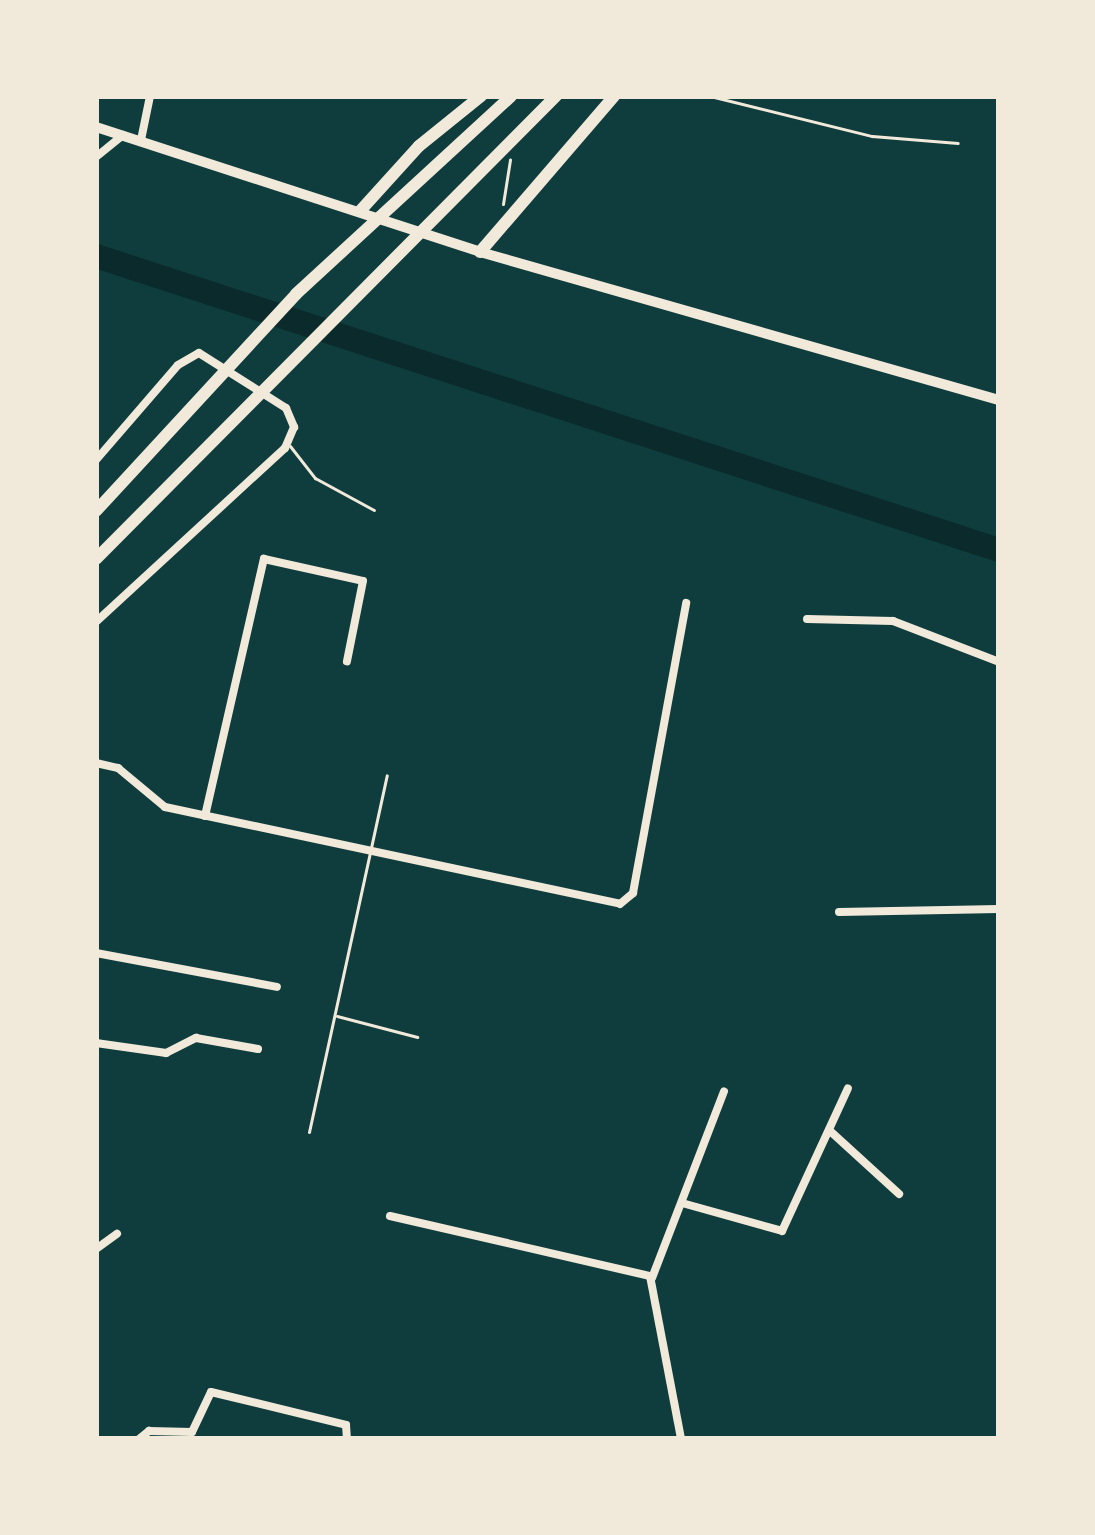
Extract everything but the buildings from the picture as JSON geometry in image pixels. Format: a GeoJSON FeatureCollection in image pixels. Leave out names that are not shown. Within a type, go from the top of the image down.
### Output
{"type":"FeatureCollection","features":[{"type":"Feature","properties":{"kind":"highway"},"geometry":{"type":"LineString","coordinates":[[361,210],[481,96]]}},
{"type":"Feature","properties":{"kind":"highway"},"geometry":{"type":"LineString","coordinates":[[96,512],[219,376],[396,196],[511,96]]}},
{"type":"Feature","properties":{"kind":"highway"},"geometry":{"type":"LineString","coordinates":[[96,559],[513,134],[556,96]]}},
{"type":"Feature","properties":{"kind":"highway"},"geometry":{"type":"LineString","coordinates":[[480,252],[614,96]]}},
{"type":"Feature","properties":{"kind":"main road"},"geometry":{"type":"LineString","coordinates":[[96,127],[480,252],[999,400]]}},
{"type":"Feature","properties":{"kind":"street"},"geometry":{"type":"LineString","coordinates":[[141,140],[150,96]]}},
{"type":"Feature","properties":{"kind":"street"},"geometry":{"type":"LineString","coordinates":[[96,157],[124,134]]}},
{"type":"Feature","properties":{"kind":"street"},"geometry":{"type":"LineString","coordinates":[[96,460],[178,365],[199,353],[286,408],[295,427],[289,444],[96,622]]}},
{"type":"Feature","properties":{"kind":"street"},"geometry":{"type":"LineString","coordinates":[[205,816],[265,559],[363,581],[347,661]]}},
{"type":"Feature","properties":{"kind":"street"},"geometry":{"type":"LineString","coordinates":[[96,763],[118,768],[152,802],[205,816],[612,903],[628,900],[686,602]]}},
{"type":"Feature","properties":{"kind":"street"},"geometry":{"type":"LineString","coordinates":[[807,619],[893,621],[999,662]]}},
{"type":"Feature","properties":{"kind":"street"},"geometry":{"type":"LineString","coordinates":[[839,912],[999,910]]}},
{"type":"Feature","properties":{"kind":"street"},"geometry":{"type":"LineString","coordinates":[[96,952],[277,986]]}},
{"type":"Feature","properties":{"kind":"street"},"geometry":{"type":"LineString","coordinates":[[96,1043],[166,1053],[196,1038],[258,1049]]}},
{"type":"Feature","properties":{"kind":"street"},"geometry":{"type":"LineString","coordinates":[[682,1203],[782,1232],[848,1088]]}},
{"type":"Feature","properties":{"kind":"street"},"geometry":{"type":"LineString","coordinates":[[681,1439],[652,1278],[724,1091]]}},
{"type":"Feature","properties":{"kind":"street"},"geometry":{"type":"LineString","coordinates":[[829,1130],[899,1194]]}},
{"type":"Feature","properties":{"kind":"street"},"geometry":{"type":"LineString","coordinates":[[390,1216],[652,1278]]}},
{"type":"Feature","properties":{"kind":"street"},"geometry":{"type":"LineString","coordinates":[[96,1249],[117,1234]]}},
{"type":"Feature","properties":{"kind":"street"},"geometry":{"type":"LineString","coordinates":[[139,1439],[149,1431],[192,1432],[207,1392],[346,1425],[347,1439]]}},
{"type":"Feature","properties":{"kind":"lane"},"geometry":{"type":"LineString","coordinates":[[710,96],[872,136],[958,143]]}},
{"type":"Feature","properties":{"kind":"lane"},"geometry":{"type":"LineString","coordinates":[[289,444],[315,478],[374,510]]}},
{"type":"Feature","properties":{"kind":"lane"},"geometry":{"type":"LineString","coordinates":[[309,1132],[387,775]]}},
{"type":"Feature","properties":{"kind":"lane"},"geometry":{"type":"LineString","coordinates":[[335,1016],[417,1037]]}},
{"type":"Feature","properties":{"kind":"path"},"geometry":{"type":"LineString","coordinates":[[499,233],[513,134]]}},
{"type":"Feature","properties":{"kind":"waterway"},"geometry":{"type":"LineString","coordinates":[[96,256],[999,550]]}}]}
